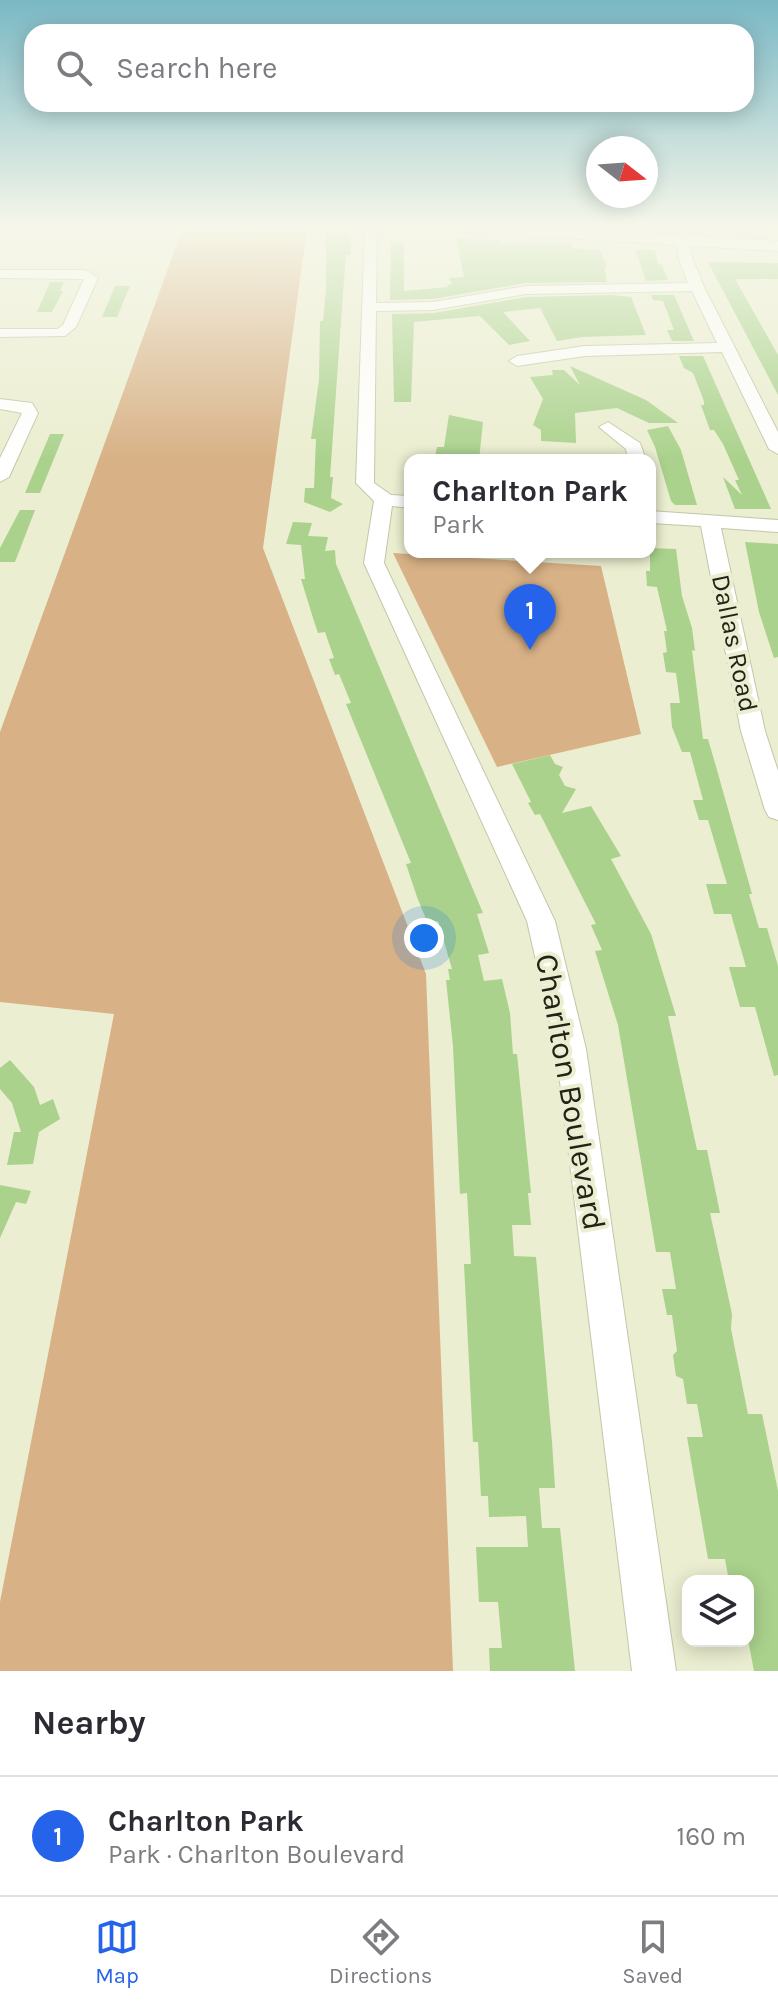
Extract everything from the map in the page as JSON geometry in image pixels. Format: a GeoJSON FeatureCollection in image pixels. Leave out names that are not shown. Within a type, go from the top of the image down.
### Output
{"type":"FeatureCollection","features":[{"type":"Feature","properties":{"kind":"street"},"geometry":{"type":"LineString","coordinates":[[0,333],[60,333],[69,327],[79,305]]}},
{"type":"Feature","properties":{"kind":"street"},"geometry":{"type":"LineString","coordinates":[[397,501],[374,495],[365,483],[371,307],[439,305]]}},
{"type":"Feature","properties":{"kind":"street"},"geometry":{"type":"LineString","coordinates":[[706,305],[773,428],[778,449]]}},
{"type":"Feature","properties":{"kind":"street"},"geometry":{"type":"LineString","coordinates":[[517,361],[600,350],[727,347]]}},
{"type":"Feature","properties":{"kind":"street"},"geometry":{"type":"LineString","coordinates":[[0,404],[26,407],[30,413],[0,477]]}},
{"type":"Feature","properties":{"kind":"street"},"geometry":{"type":"LineString","coordinates":[[608,427],[634,447],[636,454]]}},
{"type":"Feature","properties":{"kind":"street","name":"Charlton Boulevard"},"geometry":{"type":"LineString","coordinates":[[397,501],[374,563],[541,921],[558,989],[571,1049],[654,1671]]}},
{"type":"Feature","properties":{"kind":"street"},"geometry":{"type":"LineString","coordinates":[[656,517],[778,526]]}},
{"type":"Feature","properties":{"kind":"street","name":"Dallas Road"},"geometry":{"type":"LineString","coordinates":[[710,521],[753,731],[778,810]]}},
{"type":"Feature","properties":{"kind":"shaded area"},"geometry":{"type":"Polygon","coordinates":[[[155,305],[297,305],[263,548],[426,974],[453,1671],[0,1671],[0,1602],[114,1014],[0,1002],[0,732],[155,305]]]}},
{"type":"Feature","properties":{"kind":"shaded area"},"geometry":{"type":"Polygon","coordinates":[[[393,553],[404,554],[404,558],[473,558],[601,566],[641,734],[497,767],[393,553]]]}},
{"type":"Feature","properties":{"kind":"building"},"geometry":{"type":"Polygon","coordinates":[[[40,305],[56,305],[52,312],[37,312],[40,305]]]}},
{"type":"Feature","properties":{"kind":"building"},"geometry":{"type":"Polygon","coordinates":[[[107,305],[122,305],[117,317],[102,317],[107,305]]]}},
{"type":"Feature","properties":{"kind":"building"},"geometry":{"type":"Polygon","coordinates":[[[325,305],[342,305],[330,477],[333,477],[331,498],[343,504],[330,512],[304,502],[305,488],[314,488],[316,439],[311,439],[319,379],[320,321],[323,321],[325,305]]]}},
{"type":"Feature","properties":{"kind":"building"},"geometry":{"type":"Polygon","coordinates":[[[480,305],[634,305],[646,335],[557,341],[540,308],[503,312],[530,341],[509,345],[480,316],[414,322],[411,402],[394,402],[392,314],[434,313],[480,305]]]}},
{"type":"Feature","properties":{"kind":"building"},"geometry":{"type":"Polygon","coordinates":[[[665,305],[678,305],[694,341],[672,341],[667,330],[674,330],[665,305]]]}},
{"type":"Feature","properties":{"kind":"building"},"geometry":{"type":"Polygon","coordinates":[[[731,305],[750,305],[778,355],[778,395],[731,305]]]}},
{"type":"Feature","properties":{"kind":"building"},"geometry":{"type":"Polygon","coordinates":[[[679,356],[703,356],[771,509],[735,509],[723,477],[742,495],[735,480],[739,480],[723,444],[714,430],[710,430],[701,405],[704,401],[693,373],[684,368],[679,356]]]}},
{"type":"Feature","properties":{"kind":"building"},"geometry":{"type":"Polygon","coordinates":[[[570,366],[646,400],[678,423],[649,423],[617,408],[575,413],[576,443],[541,441],[541,430],[533,425],[543,399],[530,377],[553,375],[552,370],[564,370],[580,385],[570,366]]]}},
{"type":"Feature","properties":{"kind":"building"},"geometry":{"type":"Polygon","coordinates":[[[449,415],[483,422],[480,454],[435,454],[437,447],[444,447],[449,415]]]}},
{"type":"Feature","properties":{"kind":"building"},"geometry":{"type":"Polygon","coordinates":[[[668,426],[681,450],[697,505],[675,505],[671,501],[647,430],[668,426]]]}},
{"type":"Feature","properties":{"kind":"building"},"geometry":{"type":"Polygon","coordinates":[[[50,434],[64,434],[40,493],[25,493],[50,434]]]}},
{"type":"Feature","properties":{"kind":"building"},"geometry":{"type":"Polygon","coordinates":[[[20,510],[35,510],[15,562],[0,562],[0,548],[20,510]]]}},
{"type":"Feature","properties":{"kind":"building"},"geometry":{"type":"Polygon","coordinates":[[[293,522],[312,523],[308,536],[328,537],[325,551],[335,550],[336,564],[483,913],[477,914],[489,953],[478,955],[484,981],[502,979],[510,1013],[513,1054],[517,1054],[531,1193],[528,1193],[531,1225],[512,1225],[514,1256],[536,1257],[552,1442],[555,1488],[539,1488],[542,1528],[560,1528],[575,1671],[490,1671],[489,1648],[502,1648],[498,1602],[479,1602],[476,1547],[528,1547],[526,1516],[489,1517],[488,1496],[481,1496],[478,1442],[473,1442],[464,1264],[471,1264],[467,1193],[460,1194],[453,1046],[446,980],[450,980],[448,969],[452,969],[438,921],[428,924],[417,897],[406,864],[411,863],[346,704],[351,703],[329,659],[334,658],[325,632],[318,633],[301,579],[305,579],[301,545],[286,544],[293,522]]]}},
{"type":"Feature","properties":{"kind":"building"},"geometry":{"type":"Polygon","coordinates":[[[745,542],[778,544],[778,657],[774,658],[759,612],[745,542]]]}},
{"type":"Feature","properties":{"kind":"building"},"geometry":{"type":"Polygon","coordinates":[[[656,548],[676,549],[682,596],[692,628],[703,739],[708,739],[759,928],[767,928],[778,966],[778,1075],[774,1076],[755,1007],[740,1007],[729,967],[746,967],[731,914],[714,914],[706,884],[727,884],[708,820],[699,820],[693,800],[703,800],[690,752],[682,752],[672,727],[670,703],[680,703],[676,673],[666,672],[663,653],[667,652],[664,631],[667,631],[657,587],[647,586],[646,571],[650,571],[650,558],[656,558],[656,548]]]}},
{"type":"Feature","properties":{"kind":"building"},"geometry":{"type":"Polygon","coordinates":[[[550,755],[555,764],[563,767],[559,775],[565,786],[576,789],[562,813],[591,806],[621,856],[611,859],[651,934],[676,1016],[668,1016],[697,1150],[707,1150],[720,1213],[710,1213],[732,1314],[731,1329],[748,1414],[762,1414],[778,1491],[778,1671],[754,1671],[749,1647],[754,1647],[754,1575],[728,1575],[725,1559],[708,1559],[687,1437],[703,1437],[697,1404],[687,1404],[683,1379],[676,1376],[673,1355],[677,1351],[672,1315],[667,1315],[662,1289],[676,1289],[670,1252],[656,1252],[618,1025],[595,951],[602,950],[591,925],[596,924],[540,814],[535,815],[528,803],[531,802],[512,764],[550,755]]]}},
{"type":"Feature","properties":{"kind":"building"},"geometry":{"type":"Polygon","coordinates":[[[10,1060],[34,1087],[40,1105],[53,1099],[60,1119],[39,1132],[33,1164],[7,1165],[14,1132],[21,1132],[12,1103],[0,1089],[0,1068],[10,1060]]]}},
{"type":"Feature","properties":{"kind":"building"},"geometry":{"type":"Polygon","coordinates":[[[0,1185],[31,1191],[26,1204],[16,1202],[0,1238],[0,1185]]]}},
{"type":"Feature","properties":{"kind":"place","name":"Charlton Park"},"geometry":{"type":"Point","coordinates":[530,650]}}]}
